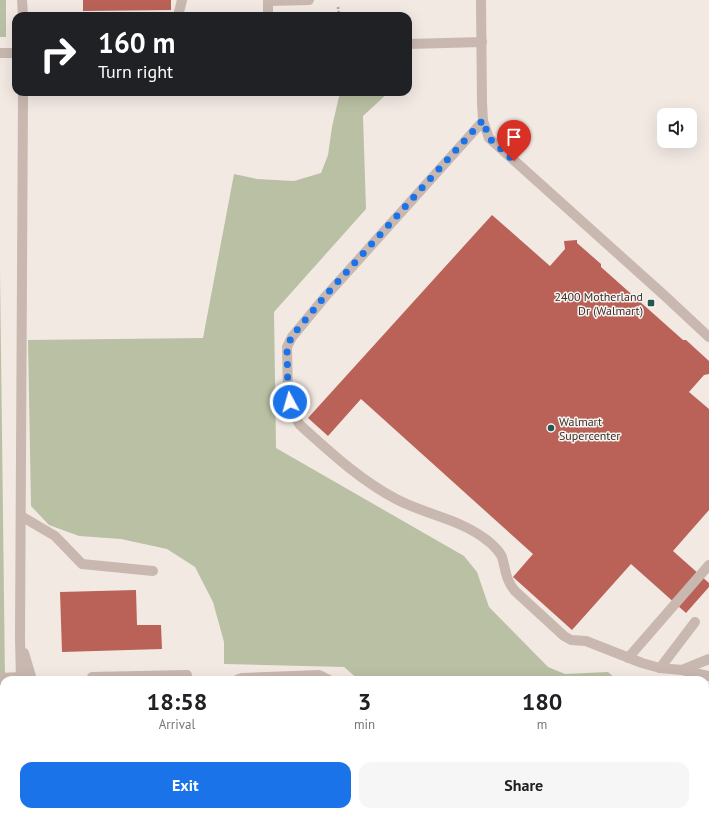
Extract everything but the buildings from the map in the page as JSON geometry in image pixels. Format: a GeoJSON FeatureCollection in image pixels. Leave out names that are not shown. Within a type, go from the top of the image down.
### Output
{"type":"FeatureCollection","features":[{"type":"Feature","properties":{"kind":"street"},"geometry":{"type":"LineString","coordinates":[[22,0],[23,12]]}},
{"type":"Feature","properties":{"kind":"street"},"geometry":{"type":"LineString","coordinates":[[179,12],[182,0]]}},
{"type":"Feature","properties":{"kind":"street"},"geometry":{"type":"LineString","coordinates":[[268,12],[268,0],[309,0]]}},
{"type":"Feature","properties":{"kind":"street"},"geometry":{"type":"LineString","coordinates":[[481,0],[483,120],[489,138],[709,337]]}},
{"type":"Feature","properties":{"kind":"street"},"geometry":{"type":"LineString","coordinates":[[412,44],[482,42]]}},
{"type":"Feature","properties":{"kind":"street"},"geometry":{"type":"LineString","coordinates":[[0,53],[12,53]]}},
{"type":"Feature","properties":{"kind":"street"},"geometry":{"type":"LineString","coordinates":[[21,676],[23,96]]}},
{"type":"Feature","properties":{"kind":"street"},"geometry":{"type":"LineString","coordinates":[[483,120],[325,296],[292,336],[287,347],[288,395],[293,414],[300,425],[360,477],[397,500],[468,528],[489,541],[501,556],[503,567],[509,583],[515,591],[564,636],[571,640],[586,641],[628,658],[660,668],[682,670],[709,676]]}},
{"type":"Feature","properties":{"kind":"street"},"geometry":{"type":"LineString","coordinates":[[21,516],[55,536],[82,564],[153,571]]}},
{"type":"Feature","properties":{"kind":"street"},"geometry":{"type":"LineString","coordinates":[[628,658],[709,565]]}},
{"type":"Feature","properties":{"kind":"street"},"geometry":{"type":"LineString","coordinates":[[660,668],[695,622]]}},
{"type":"Feature","properties":{"kind":"street"},"geometry":{"type":"LineString","coordinates":[[20,638],[31,676]]}},
{"type":"Feature","properties":{"kind":"street"},"geometry":{"type":"LineString","coordinates":[[682,670],[709,659]]}},
{"type":"Feature","properties":{"kind":"street"},"geometry":{"type":"LineString","coordinates":[[140,676],[187,676]]}},
{"type":"Feature","properties":{"kind":"path"},"geometry":{"type":"LineString","coordinates":[[338,7],[338,12]]}},
{"type":"Feature","properties":{"kind":"green space"},"geometry":{"type":"Polygon","coordinates":[[[0,0],[6,0],[6,37],[0,37],[0,0]]]}},
{"type":"Feature","properties":{"kind":"green space"},"geometry":{"type":"Polygon","coordinates":[[[339,96],[385,96],[363,116],[366,209],[274,312],[276,448],[464,556],[477,572],[489,607],[548,667],[565,674],[608,672],[612,676],[354,676],[344,667],[224,664],[224,642],[213,602],[195,567],[167,549],[121,539],[79,536],[49,525],[31,506],[28,340],[203,338],[234,174],[257,179],[294,181],[321,173],[328,155],[332,127],[339,96]]]}},
{"type":"Feature","properties":{"kind":"green space"},"geometry":{"type":"Polygon","coordinates":[[[0,270],[5,676],[0,676],[0,270]]]}},
{"type":"Feature","properties":{"kind":"place","name":"2400 Motherland Dr (Walmart)"},"geometry":{"type":"Point","coordinates":[651,303]}},
{"type":"Feature","properties":{"kind":"place","name":"Walmart Supercenter"},"geometry":{"type":"Point","coordinates":[551,428]}},
{"type":"Feature","properties":{"kind":"route"},"geometry":{"type":"LineString","coordinates":[[290,402],[288,395],[287,347],[292,336],[325,296],[483,120],[489,138],[514,161]]}}]}
